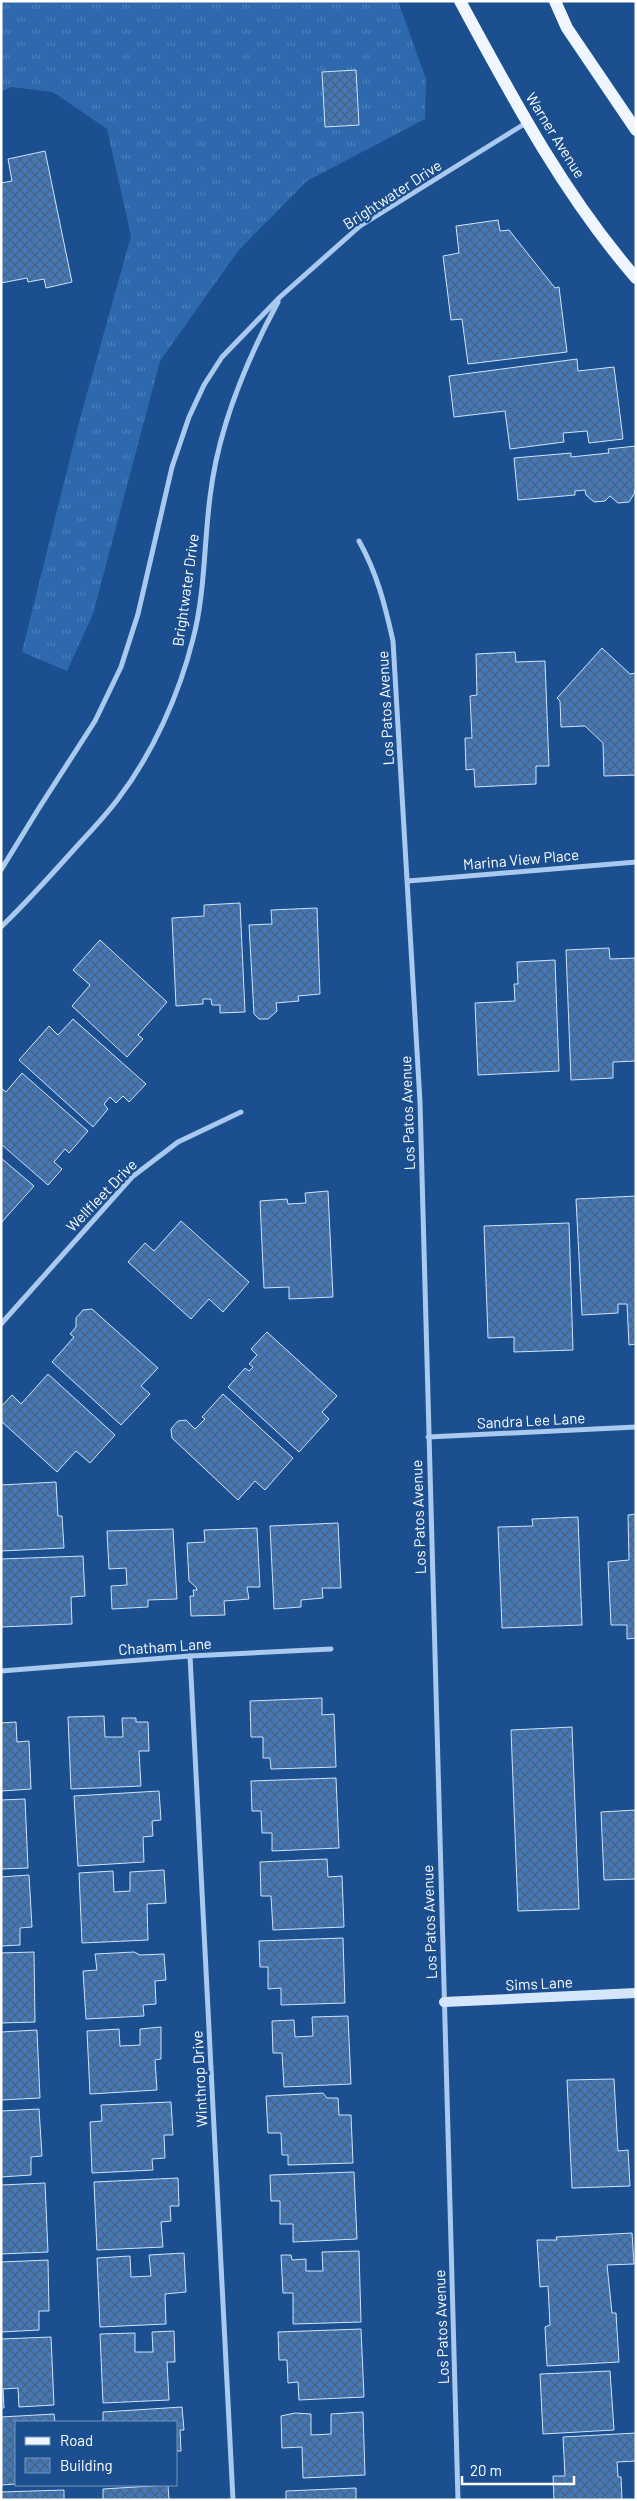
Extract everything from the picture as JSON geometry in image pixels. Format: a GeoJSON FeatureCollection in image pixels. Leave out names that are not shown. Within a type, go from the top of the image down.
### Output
{"type":"FeatureCollection","features":[{"type":"Feature","properties":{"kind":"main road","name":"Warner Avenue"},"geometry":{"type":"LineString","coordinates":[[460,1],[527,123],[608,246],[636,278]]}},
{"type":"Feature","properties":{"kind":"main road"},"geometry":{"type":"LineString","coordinates":[[554,1],[567,28],[636,130]]}},
{"type":"Feature","properties":{"kind":"street","name":"Brightwater Drive"},"geometry":{"type":"LineString","coordinates":[[1,870],[95,721],[121,667],[138,614],[172,467],[189,417],[204,385],[222,357],[280,297],[360,226],[527,123]]}},
{"type":"Feature","properties":{"kind":"street","name":"Brightwater Drive"},"geometry":{"type":"LineString","coordinates":[[1,927],[30,899],[118,799],[140,766],[160,728],[179,684],[194,638],[210,495],[217,455],[238,384],[253,348],[280,297]]}},
{"type":"Feature","properties":{"kind":"street","name":"Los Patos Avenue"},"geometry":{"type":"LineString","coordinates":[[359,541],[372,565],[383,594],[393,641],[420,1102],[458,2500]]}},
{"type":"Feature","properties":{"kind":"street","name":"Marina View Place"},"geometry":{"type":"LineString","coordinates":[[408,881],[636,862]]}},
{"type":"Feature","properties":{"kind":"street","name":"Wellfleet Drive"},"geometry":{"type":"LineString","coordinates":[[1,1324],[132,1177],[178,1142],[242,1112]]}},
{"type":"Feature","properties":{"kind":"street","name":"Sandra Lee Lane"},"geometry":{"type":"LineString","coordinates":[[428,1438],[636,1427]]}},
{"type":"Feature","properties":{"kind":"street","name":"Chatham Lane"},"geometry":{"type":"LineString","coordinates":[[1,1671],[190,1656],[331,1650]]}},
{"type":"Feature","properties":{"kind":"street","name":"Winthrop Drive"},"geometry":{"type":"LineString","coordinates":[[190,1656],[233,2500]]}},
{"type":"Feature","properties":{"kind":"street","name":"Sims Lane"},"geometry":{"type":"LineString","coordinates":[[444,2002],[636,1993]]}},
{"type":"Feature","properties":{"kind":"green space"},"geometry":{"type":"Polygon","coordinates":[[[1,1],[398,1],[426,79],[425,119],[307,181],[238,251],[160,361],[93,614],[67,671],[22,652],[78,426],[131,236],[107,129],[53,92],[11,87],[1,92],[1,1]]]}},
{"type":"Feature","properties":{"kind":"building"},"geometry":{"type":"Polygon","coordinates":[[[356,70],[359,125],[325,127],[322,72],[356,70]]]}},
{"type":"Feature","properties":{"kind":"building"},"geometry":{"type":"Polygon","coordinates":[[[45,151],[72,282],[46,288],[44,279],[28,282],[27,278],[1,283],[1,183],[12,181],[8,159],[45,151]]]}},
{"type":"Feature","properties":{"kind":"building"},"geometry":{"type":"Polygon","coordinates":[[[498,220],[500,231],[509,230],[555,288],[559,287],[567,352],[468,364],[462,319],[451,320],[443,256],[459,253],[456,226],[498,220]]]}},
{"type":"Feature","properties":{"kind":"building"},"geometry":{"type":"Polygon","coordinates":[[[577,359],[578,371],[614,367],[623,439],[589,443],[587,431],[563,433],[564,442],[510,449],[505,411],[454,417],[449,376],[577,359]]]}},
{"type":"Feature","properties":{"kind":"building"},"geometry":{"type":"Polygon","coordinates":[[[636,446],[636,487],[629,502],[618,503],[610,496],[605,501],[594,502],[586,495],[585,490],[575,491],[575,495],[518,500],[514,458],[571,453],[571,457],[609,453],[608,449],[636,446]]]}},
{"type":"Feature","properties":{"kind":"building"},"geometry":{"type":"Polygon","coordinates":[[[602,648],[630,674],[636,673],[636,775],[604,776],[603,743],[585,726],[561,727],[560,701],[557,698],[602,648]]]}},
{"type":"Feature","properties":{"kind":"building"},"geometry":{"type":"Polygon","coordinates":[[[515,652],[516,662],[545,661],[549,766],[536,766],[536,784],[475,787],[474,769],[466,770],[465,738],[472,738],[470,696],[477,695],[476,654],[515,652]]]}},
{"type":"Feature","properties":{"kind":"building"},"geometry":{"type":"Polygon","coordinates":[[[240,903],[245,1012],[220,1013],[220,1005],[212,1005],[211,999],[203,999],[203,1004],[176,1006],[172,918],[204,916],[204,905],[240,903]]]}},
{"type":"Feature","properties":{"kind":"building"},"geometry":{"type":"Polygon","coordinates":[[[317,908],[320,994],[298,996],[299,1001],[276,1003],[277,1011],[268,1019],[259,1019],[254,1014],[249,925],[272,924],[271,910],[317,908]]]}},
{"type":"Feature","properties":{"kind":"building"},"geometry":{"type":"Polygon","coordinates":[[[100,940],[167,1002],[138,1035],[143,1039],[127,1057],[72,1006],[90,985],[73,970],[100,940]]]}},
{"type":"Feature","properties":{"kind":"building"},"geometry":{"type":"Polygon","coordinates":[[[609,948],[610,959],[636,958],[636,1061],[613,1062],[613,1078],[571,1080],[566,950],[609,948]]]}},
{"type":"Feature","properties":{"kind":"building"},"geometry":{"type":"Polygon","coordinates":[[[555,960],[559,1071],[478,1075],[475,1003],[515,1001],[514,984],[518,984],[517,962],[555,960]]]}},
{"type":"Feature","properties":{"kind":"building"},"geometry":{"type":"Polygon","coordinates":[[[73,1019],[146,1084],[129,1102],[123,1096],[116,1103],[110,1097],[104,1104],[108,1109],[93,1127],[19,1060],[49,1026],[58,1035],[73,1019]]]}},
{"type":"Feature","properties":{"kind":"building"},"geometry":{"type":"Polygon","coordinates":[[[22,1073],[88,1131],[69,1153],[65,1149],[54,1162],[62,1169],[48,1185],[1,1144],[1,1088],[6,1092],[22,1073]]]}},
{"type":"Feature","properties":{"kind":"building"},"geometry":{"type":"Polygon","coordinates":[[[1,1158],[34,1186],[1,1223],[1,1158]]]}},
{"type":"Feature","properties":{"kind":"building"},"geometry":{"type":"Polygon","coordinates":[[[328,1191],[333,1297],[289,1299],[289,1287],[264,1288],[260,1201],[287,1199],[288,1204],[306,1203],[305,1193],[328,1191]]]}},
{"type":"Feature","properties":{"kind":"building"},"geometry":{"type":"Polygon","coordinates":[[[636,1196],[636,1344],[629,1345],[627,1304],[618,1304],[618,1313],[582,1315],[576,1199],[636,1196]]]}},
{"type":"Feature","properties":{"kind":"building"},"geometry":{"type":"Polygon","coordinates":[[[181,1221],[249,1282],[223,1312],[209,1299],[191,1319],[128,1262],[145,1243],[154,1251],[181,1221]]]}},
{"type":"Feature","properties":{"kind":"building"},"geometry":{"type":"Polygon","coordinates":[[[569,1223],[573,1350],[514,1352],[514,1337],[488,1338],[484,1226],[569,1223]]]}},
{"type":"Feature","properties":{"kind":"building"},"geometry":{"type":"Polygon","coordinates":[[[92,1309],[158,1368],[141,1386],[150,1394],[121,1425],[52,1362],[74,1337],[70,1334],[76,1327],[76,1318],[83,1310],[92,1309]]]}},
{"type":"Feature","properties":{"kind":"building"},"geometry":{"type":"Polygon","coordinates":[[[267,1332],[337,1396],[322,1412],[329,1419],[299,1452],[228,1387],[245,1368],[249,1371],[253,1367],[249,1364],[257,1355],[251,1349],[267,1332]]]}},
{"type":"Feature","properties":{"kind":"building"},"geometry":{"type":"Polygon","coordinates":[[[48,1374],[115,1435],[90,1463],[76,1451],[57,1472],[1,1421],[1,1407],[12,1395],[21,1404],[48,1374]]]}},
{"type":"Feature","properties":{"kind":"building"},"geometry":{"type":"Polygon","coordinates":[[[223,1394],[293,1458],[265,1490],[255,1481],[238,1500],[172,1438],[171,1429],[178,1421],[186,1420],[195,1429],[205,1419],[202,1417],[223,1394]]]}},
{"type":"Feature","properties":{"kind":"building"},"geometry":{"type":"Polygon","coordinates":[[[56,1482],[58,1516],[62,1516],[64,1548],[1,1551],[1,1485],[56,1482]]]}},
{"type":"Feature","properties":{"kind":"building"},"geometry":{"type":"Polygon","coordinates":[[[636,1514],[636,1638],[627,1639],[627,1625],[611,1625],[608,1562],[629,1560],[628,1515],[636,1514]]]}},
{"type":"Feature","properties":{"kind":"building"},"geometry":{"type":"Polygon","coordinates":[[[578,1517],[582,1625],[502,1628],[498,1527],[533,1526],[532,1519],[578,1517]]]}},
{"type":"Feature","properties":{"kind":"building"},"geometry":{"type":"Polygon","coordinates":[[[338,1523],[341,1588],[322,1588],[323,1598],[301,1600],[301,1607],[274,1609],[270,1526],[338,1523]]]}},
{"type":"Feature","properties":{"kind":"building"},"geometry":{"type":"Polygon","coordinates":[[[257,1528],[260,1587],[247,1587],[249,1599],[224,1601],[225,1615],[191,1616],[190,1596],[194,1596],[193,1590],[197,1590],[189,1581],[187,1543],[205,1542],[204,1530],[257,1528]]]}},
{"type":"Feature","properties":{"kind":"building"},"geometry":{"type":"Polygon","coordinates":[[[173,1529],[177,1599],[148,1600],[148,1607],[112,1609],[111,1586],[127,1585],[126,1568],[109,1569],[107,1531],[173,1529]]]}},
{"type":"Feature","properties":{"kind":"building"},"geometry":{"type":"Polygon","coordinates":[[[83,1556],[85,1596],[71,1597],[72,1624],[1,1627],[1,1559],[83,1556]]]}},
{"type":"Feature","properties":{"kind":"building"},"geometry":{"type":"Polygon","coordinates":[[[322,1698],[322,1715],[334,1714],[336,1767],[271,1769],[270,1758],[263,1758],[263,1737],[251,1737],[250,1701],[322,1698]]]}},
{"type":"Feature","properties":{"kind":"building"},"geometry":{"type":"Polygon","coordinates":[[[104,1716],[105,1737],[123,1737],[122,1718],[136,1718],[136,1722],[148,1722],[149,1751],[139,1751],[141,1786],[71,1789],[68,1717],[104,1716]]]}},
{"type":"Feature","properties":{"kind":"building"},"geometry":{"type":"Polygon","coordinates":[[[16,1722],[17,1742],[29,1741],[31,1789],[1,1791],[1,1723],[16,1722]]]}},
{"type":"Feature","properties":{"kind":"building"},"geometry":{"type":"Polygon","coordinates":[[[572,1727],[579,1909],[518,1911],[511,1730],[572,1727]]]}},
{"type":"Feature","properties":{"kind":"building"},"geometry":{"type":"Polygon","coordinates":[[[336,1778],[339,1848],[272,1851],[272,1833],[262,1833],[261,1811],[252,1811],[251,1781],[336,1778]]]}},
{"type":"Feature","properties":{"kind":"building"},"geometry":{"type":"Polygon","coordinates":[[[159,1791],[161,1820],[152,1821],[153,1836],[143,1837],[144,1862],[78,1866],[74,1796],[159,1791]]]}},
{"type":"Feature","properties":{"kind":"building"},"geometry":{"type":"Polygon","coordinates":[[[25,1799],[28,1868],[1,1869],[1,1800],[25,1799]]]}},
{"type":"Feature","properties":{"kind":"building"},"geometry":{"type":"Polygon","coordinates":[[[636,1810],[636,1883],[635,1879],[604,1880],[601,1812],[636,1810]]]}},
{"type":"Feature","properties":{"kind":"building"},"geometry":{"type":"Polygon","coordinates":[[[327,1859],[328,1877],[342,1876],[344,1927],[273,1930],[271,1896],[261,1896],[260,1862],[327,1859]]]}},
{"type":"Feature","properties":{"kind":"building"},"geometry":{"type":"Polygon","coordinates":[[[164,1870],[166,1903],[147,1904],[148,1940],[82,1943],[79,1873],[113,1871],[114,1892],[130,1891],[130,1872],[164,1870]]]}},
{"type":"Feature","properties":{"kind":"building"},"geometry":{"type":"Polygon","coordinates":[[[29,1875],[32,1927],[20,1928],[20,1945],[1,1946],[1,1877],[29,1875]]]}},
{"type":"Feature","properties":{"kind":"building"},"geometry":{"type":"Polygon","coordinates":[[[343,1938],[345,2003],[281,2005],[281,1988],[268,1989],[268,1967],[260,1967],[259,1941],[343,1938]]]}},
{"type":"Feature","properties":{"kind":"building"},"geometry":{"type":"Polygon","coordinates":[[[34,1952],[35,2022],[1,2023],[1,1953],[34,1952]]]}},
{"type":"Feature","properties":{"kind":"building"},"geometry":{"type":"Polygon","coordinates":[[[134,1952],[140,1955],[164,1954],[166,1980],[155,1981],[156,2004],[143,2005],[144,2016],[86,2019],[83,1971],[97,1970],[95,1954],[134,1952]]]}},
{"type":"Feature","properties":{"kind":"building"},"geometry":{"type":"Polygon","coordinates":[[[348,2016],[351,2084],[284,2087],[282,2053],[273,2053],[272,2021],[294,2020],[295,2037],[313,2036],[312,2017],[348,2016]]]}},
{"type":"Feature","properties":{"kind":"building"},"geometry":{"type":"Polygon","coordinates":[[[161,2027],[161,2059],[155,2060],[157,2090],[90,2094],[87,2031],[119,2029],[120,2046],[140,2045],[140,2029],[161,2027]]]}},
{"type":"Feature","properties":{"kind":"building"},"geometry":{"type":"Polygon","coordinates":[[[37,2030],[40,2098],[1,2100],[1,2032],[37,2030]]]}},
{"type":"Feature","properties":{"kind":"building"},"geometry":{"type":"Polygon","coordinates":[[[614,2079],[618,2151],[628,2150],[630,2186],[572,2188],[567,2080],[614,2079]]]}},
{"type":"Feature","properties":{"kind":"building"},"geometry":{"type":"Polygon","coordinates":[[[323,2093],[327,2098],[338,2098],[339,2115],[351,2115],[353,2163],[288,2165],[288,2155],[282,2155],[281,2133],[268,2133],[266,2096],[323,2093]]]}},
{"type":"Feature","properties":{"kind":"building"},"geometry":{"type":"Polygon","coordinates":[[[171,2102],[173,2135],[164,2135],[165,2158],[152,2159],[153,2170],[92,2173],[90,2122],[102,2121],[101,2105],[171,2102]]]}},
{"type":"Feature","properties":{"kind":"building"},"geometry":{"type":"Polygon","coordinates":[[[39,2109],[42,2156],[31,2157],[31,2175],[1,2177],[1,2111],[39,2109]]]}},
{"type":"Feature","properties":{"kind":"building"},"geometry":{"type":"Polygon","coordinates":[[[354,2172],[357,2239],[293,2242],[293,2224],[280,2224],[280,2201],[271,2201],[270,2175],[354,2172]]]}},
{"type":"Feature","properties":{"kind":"building"},"geometry":{"type":"Polygon","coordinates":[[[178,2178],[179,2206],[170,2206],[171,2221],[161,2222],[163,2247],[97,2250],[94,2182],[178,2178]]]}},
{"type":"Feature","properties":{"kind":"building"},"geometry":{"type":"Polygon","coordinates":[[[45,2183],[48,2252],[1,2254],[1,2185],[45,2183]]]}},
{"type":"Feature","properties":{"kind":"building"},"geometry":{"type":"Polygon","coordinates":[[[632,2233],[634,2264],[607,2265],[612,2313],[616,2313],[619,2362],[547,2366],[545,2327],[550,2325],[548,2286],[540,2287],[537,2240],[557,2240],[556,2237],[632,2233]]]}},
{"type":"Feature","properties":{"kind":"building"},"geometry":{"type":"Polygon","coordinates":[[[359,2251],[361,2322],[293,2324],[293,2293],[283,2293],[281,2255],[291,2255],[292,2260],[306,2259],[306,2271],[323,2271],[322,2252],[359,2251]]]}},
{"type":"Feature","properties":{"kind":"building"},"geometry":{"type":"Polygon","coordinates":[[[184,2253],[186,2292],[165,2294],[166,2324],[100,2327],[97,2258],[130,2256],[131,2277],[151,2276],[149,2255],[184,2253]]]}},
{"type":"Feature","properties":{"kind":"building"},"geometry":{"type":"Polygon","coordinates":[[[48,2260],[49,2311],[39,2311],[39,2330],[1,2332],[1,2262],[48,2260]]]}},
{"type":"Feature","properties":{"kind":"building"},"geometry":{"type":"Polygon","coordinates":[[[361,2329],[364,2397],[299,2400],[298,2382],[288,2383],[287,2360],[279,2360],[278,2332],[361,2329]]]}},
{"type":"Feature","properties":{"kind":"building"},"geometry":{"type":"Polygon","coordinates":[[[174,2331],[175,2362],[167,2362],[169,2400],[103,2403],[100,2334],[135,2333],[135,2352],[153,2352],[152,2332],[174,2331]]]}},
{"type":"Feature","properties":{"kind":"building"},"geometry":{"type":"Polygon","coordinates":[[[51,2337],[54,2405],[19,2407],[18,2388],[3,2389],[4,2408],[1,2408],[1,2339],[51,2337]]]}},
{"type":"Feature","properties":{"kind":"building"},"geometry":{"type":"Polygon","coordinates":[[[610,2371],[614,2430],[543,2434],[540,2374],[610,2371]]]}},
{"type":"Feature","properties":{"kind":"building"},"geometry":{"type":"Polygon","coordinates":[[[182,2407],[184,2430],[180,2430],[181,2451],[178,2451],[178,2421],[103,2421],[103,2412],[182,2407]]]}},
{"type":"Feature","properties":{"kind":"building"},"geometry":{"type":"Polygon","coordinates":[[[363,2412],[365,2475],[303,2478],[302,2447],[282,2448],[281,2416],[295,2413],[311,2414],[311,2435],[331,2434],[331,2414],[363,2412]]]}},
{"type":"Feature","properties":{"kind":"building"},"geometry":{"type":"Polygon","coordinates":[[[54,2414],[55,2421],[15,2421],[15,2484],[1,2485],[1,2417],[54,2414]]]}},
{"type":"Feature","properties":{"kind":"building"},"geometry":{"type":"Polygon","coordinates":[[[636,2433],[636,2461],[617,2462],[618,2477],[621,2477],[622,2500],[554,2500],[553,2476],[565,2476],[563,2437],[636,2433]]]}},
{"type":"Feature","properties":{"kind":"building"},"geometry":{"type":"Polygon","coordinates":[[[168,2486],[169,2500],[103,2500],[103,2489],[168,2486]]]}},
{"type":"Feature","properties":{"kind":"building"},"geometry":{"type":"Polygon","coordinates":[[[356,2488],[356,2500],[286,2500],[286,2491],[356,2488]]]}},
{"type":"Feature","properties":{"kind":"building"},"geometry":{"type":"Polygon","coordinates":[[[64,2490],[64,2500],[1,2500],[1,2492],[64,2490]]]}}]}
